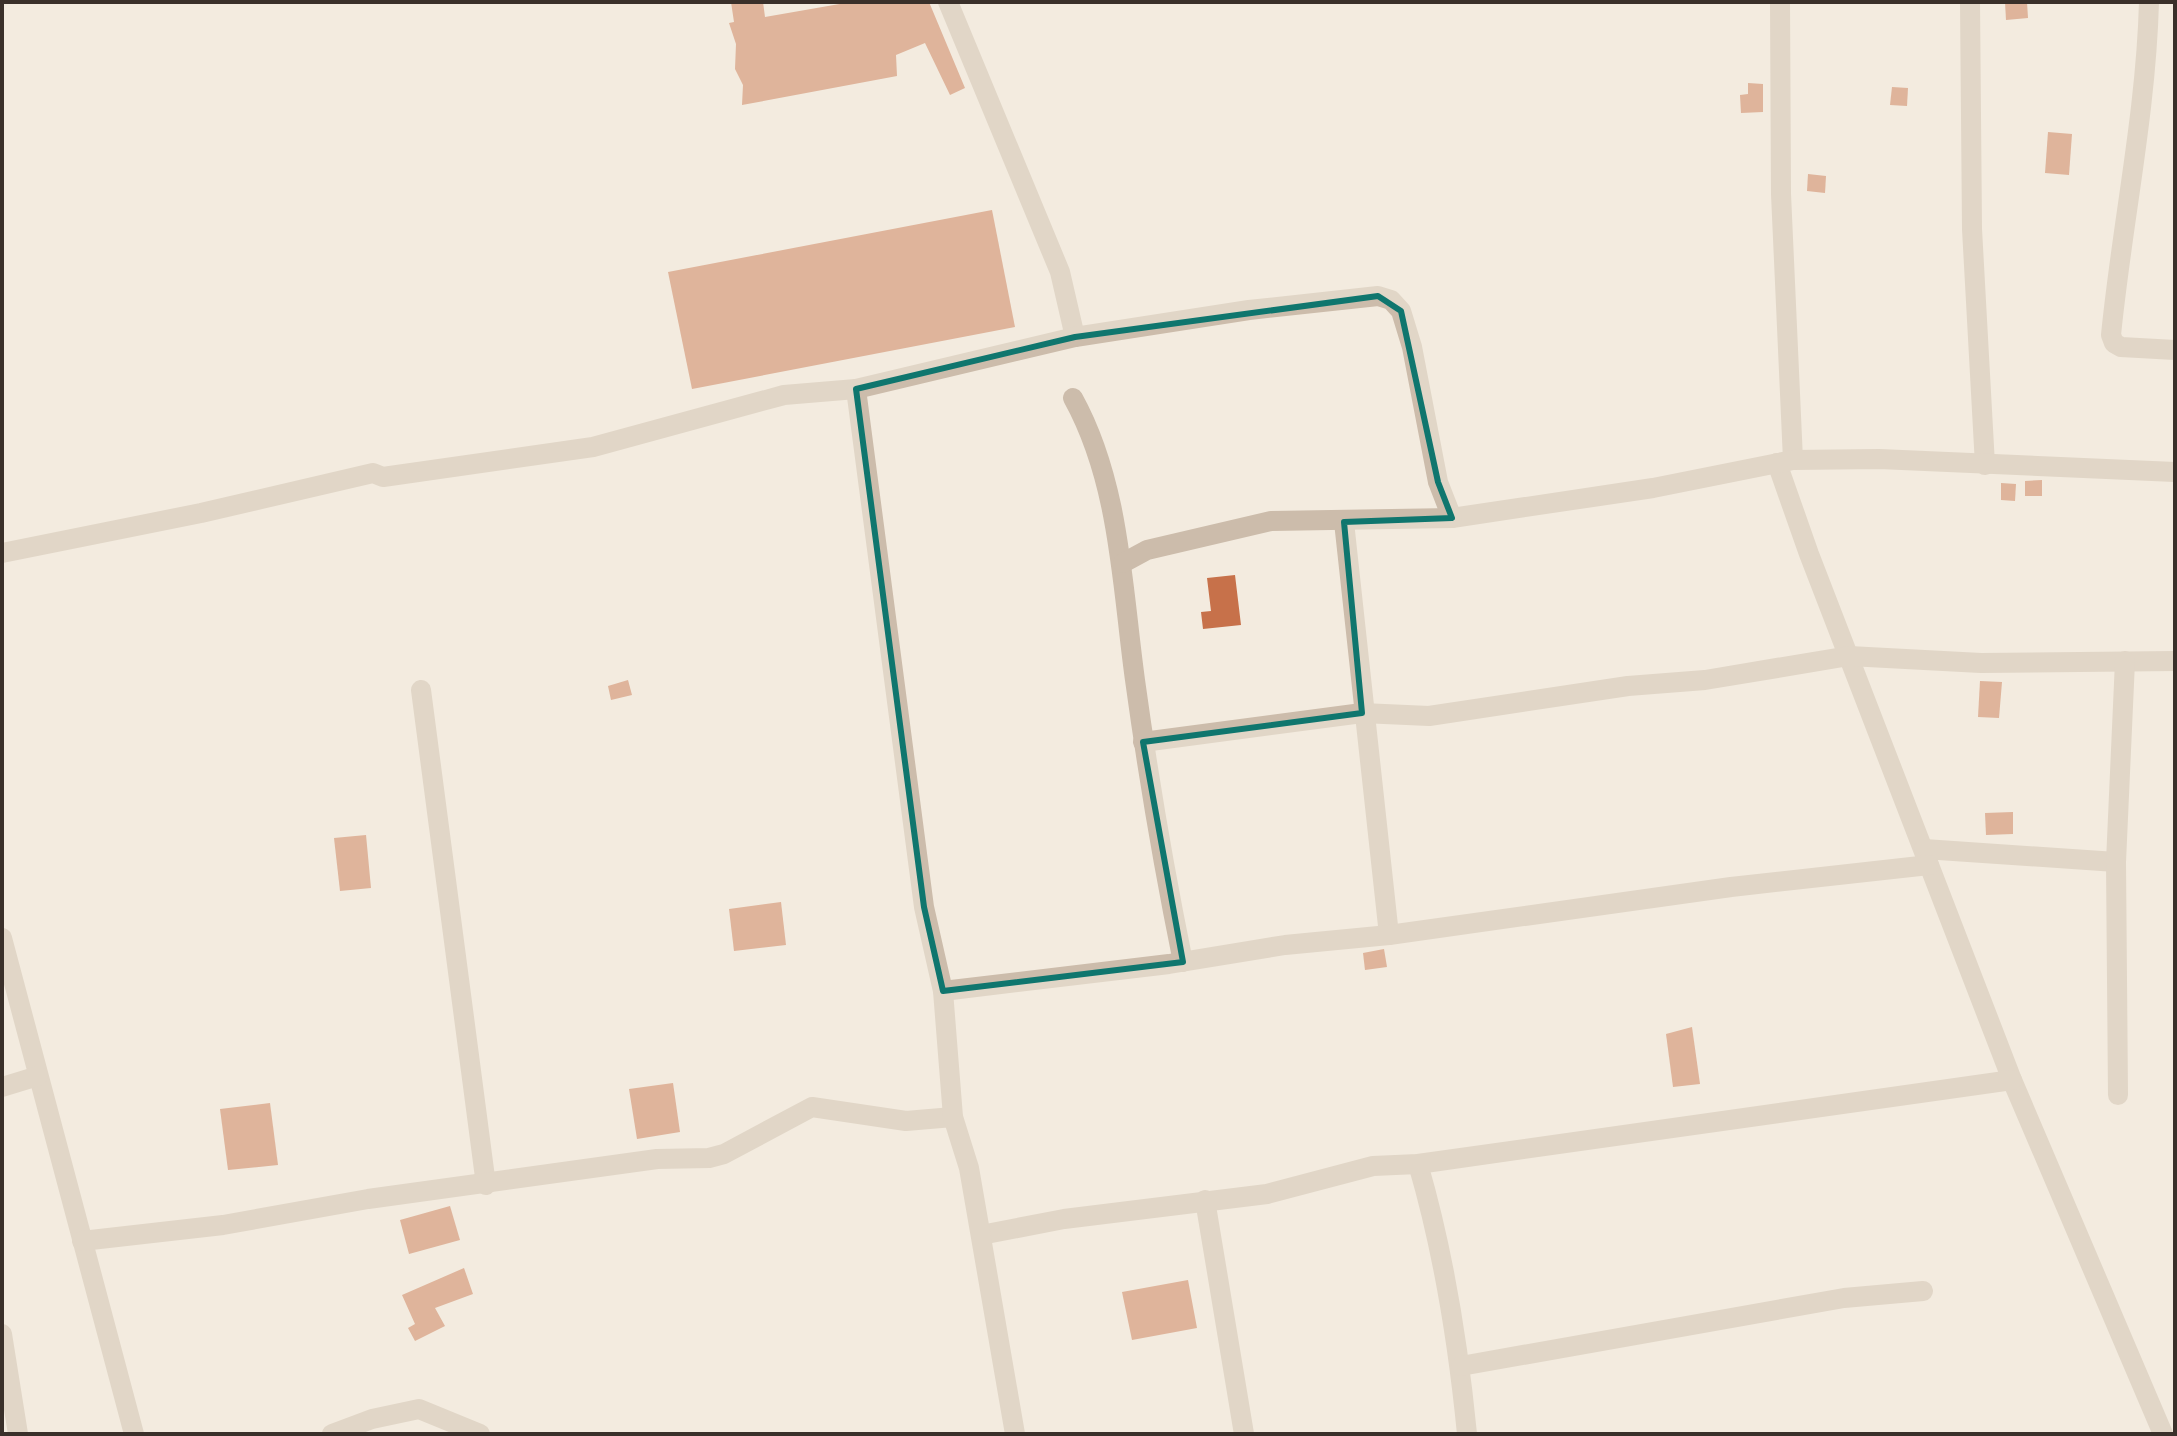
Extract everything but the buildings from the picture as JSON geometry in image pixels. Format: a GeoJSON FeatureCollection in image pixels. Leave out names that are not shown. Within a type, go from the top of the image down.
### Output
{"type":"FeatureCollection","features":[{"type":"Feature","properties":{"kind":"street"},"geometry":{"type":"LineString","coordinates":[[948,2],[1060,272],[1075,337]]}},
{"type":"Feature","properties":{"kind":"street"},"geometry":{"type":"LineString","coordinates":[[1780,2],[1785,462],[1849,656],[2012,1080],[2163,1434]]}},
{"type":"Feature","properties":{"kind":"street"},"geometry":{"type":"LineString","coordinates":[[1970,2],[1972,229],[1985,465]]}},
{"type":"Feature","properties":{"kind":"street"},"geometry":{"type":"LineString","coordinates":[[2149,2],[2131,197],[2118,266],[2111,335],[2114,343],[2121,347],[2175,350]]}},
{"type":"Feature","properties":{"kind":"street"},"geometry":{"type":"LineString","coordinates":[[2,553],[201,513],[373,473],[383,477],[593,447],[784,395],[856,389],[1075,337],[1249,310],[1378,296],[1391,300],[1401,311],[1412,347],[1438,482],[1452,518]]}},
{"type":"Feature","properties":{"kind":"street"},"geometry":{"type":"LineString","coordinates":[[856,389],[924,907],[943,991],[953,1117],[969,1168],[1015,1434]]}},
{"type":"Feature","properties":{"kind":"street"},"geometry":{"type":"LineString","coordinates":[[1073,398],[1092,433],[1123,563],[1143,742],[1183,962]]}},
{"type":"Feature","properties":{"kind":"street"},"geometry":{"type":"LineString","coordinates":[[1123,563],[1147,550],[1271,521],[1452,518],[1653,488],[1785,462],[1879,459],[2175,472]]}},
{"type":"Feature","properties":{"kind":"street"},"geometry":{"type":"LineString","coordinates":[[1344,522],[1362,713],[1389,935]]}},
{"type":"Feature","properties":{"kind":"street"},"geometry":{"type":"LineString","coordinates":[[1143,742],[1362,713],[1429,716],[1628,686],[1705,680],[1849,656],[1981,663],[2175,661]]}},
{"type":"Feature","properties":{"kind":"street"},"geometry":{"type":"LineString","coordinates":[[2118,1095],[2116,862],[2125,661]]}},
{"type":"Feature","properties":{"kind":"street"},"geometry":{"type":"LineString","coordinates":[[421,690],[449,918],[465,1003],[486,1185]]}},
{"type":"Feature","properties":{"kind":"street"},"geometry":{"type":"LineString","coordinates":[[943,991],[1183,962],[1285,945],[1389,935],[1927,857],[2116,862]]}},
{"type":"Feature","properties":{"kind":"street"},"geometry":{"type":"LineString","coordinates":[[2,938],[134,1434]]}},
{"type":"Feature","properties":{"kind":"street"},"geometry":{"type":"LineString","coordinates":[[2,1087],[38,1076]]}},
{"type":"Feature","properties":{"kind":"street"},"geometry":{"type":"LineString","coordinates":[[981,1235],[1064,1219],[1299,1188],[1373,1166],[1418,1164],[2012,1080]]}},
{"type":"Feature","properties":{"kind":"street"},"geometry":{"type":"LineString","coordinates":[[82,1241],[196,1229],[368,1199],[657,1159],[709,1158],[724,1154],[812,1107],[906,1121],[953,1117]]}},
{"type":"Feature","properties":{"kind":"street"},"geometry":{"type":"LineString","coordinates":[[1418,1164],[1439,1235],[1461,1366],[1467,1434]]}},
{"type":"Feature","properties":{"kind":"street"},"geometry":{"type":"LineString","coordinates":[[1205,1200],[1244,1434]]}},
{"type":"Feature","properties":{"kind":"street"},"geometry":{"type":"LineString","coordinates":[[1461,1366],[1844,1298],[1923,1291]]}},
{"type":"Feature","properties":{"kind":"street"},"geometry":{"type":"LineString","coordinates":[[2,1334],[18,1434]]}},
{"type":"Feature","properties":{"kind":"street"},"geometry":{"type":"LineString","coordinates":[[332,1434],[372,1419],[419,1409],[480,1434]]}},
{"type":"Feature","properties":{"kind":"highlighted area"},"geometry":{"type":"Polygon","coordinates":[[[1378,296],[1401,311],[1438,482],[1452,518],[1344,522],[1362,713],[1143,742],[1183,962],[943,991],[924,907],[856,389],[1075,337],[1378,296]]]}}]}
